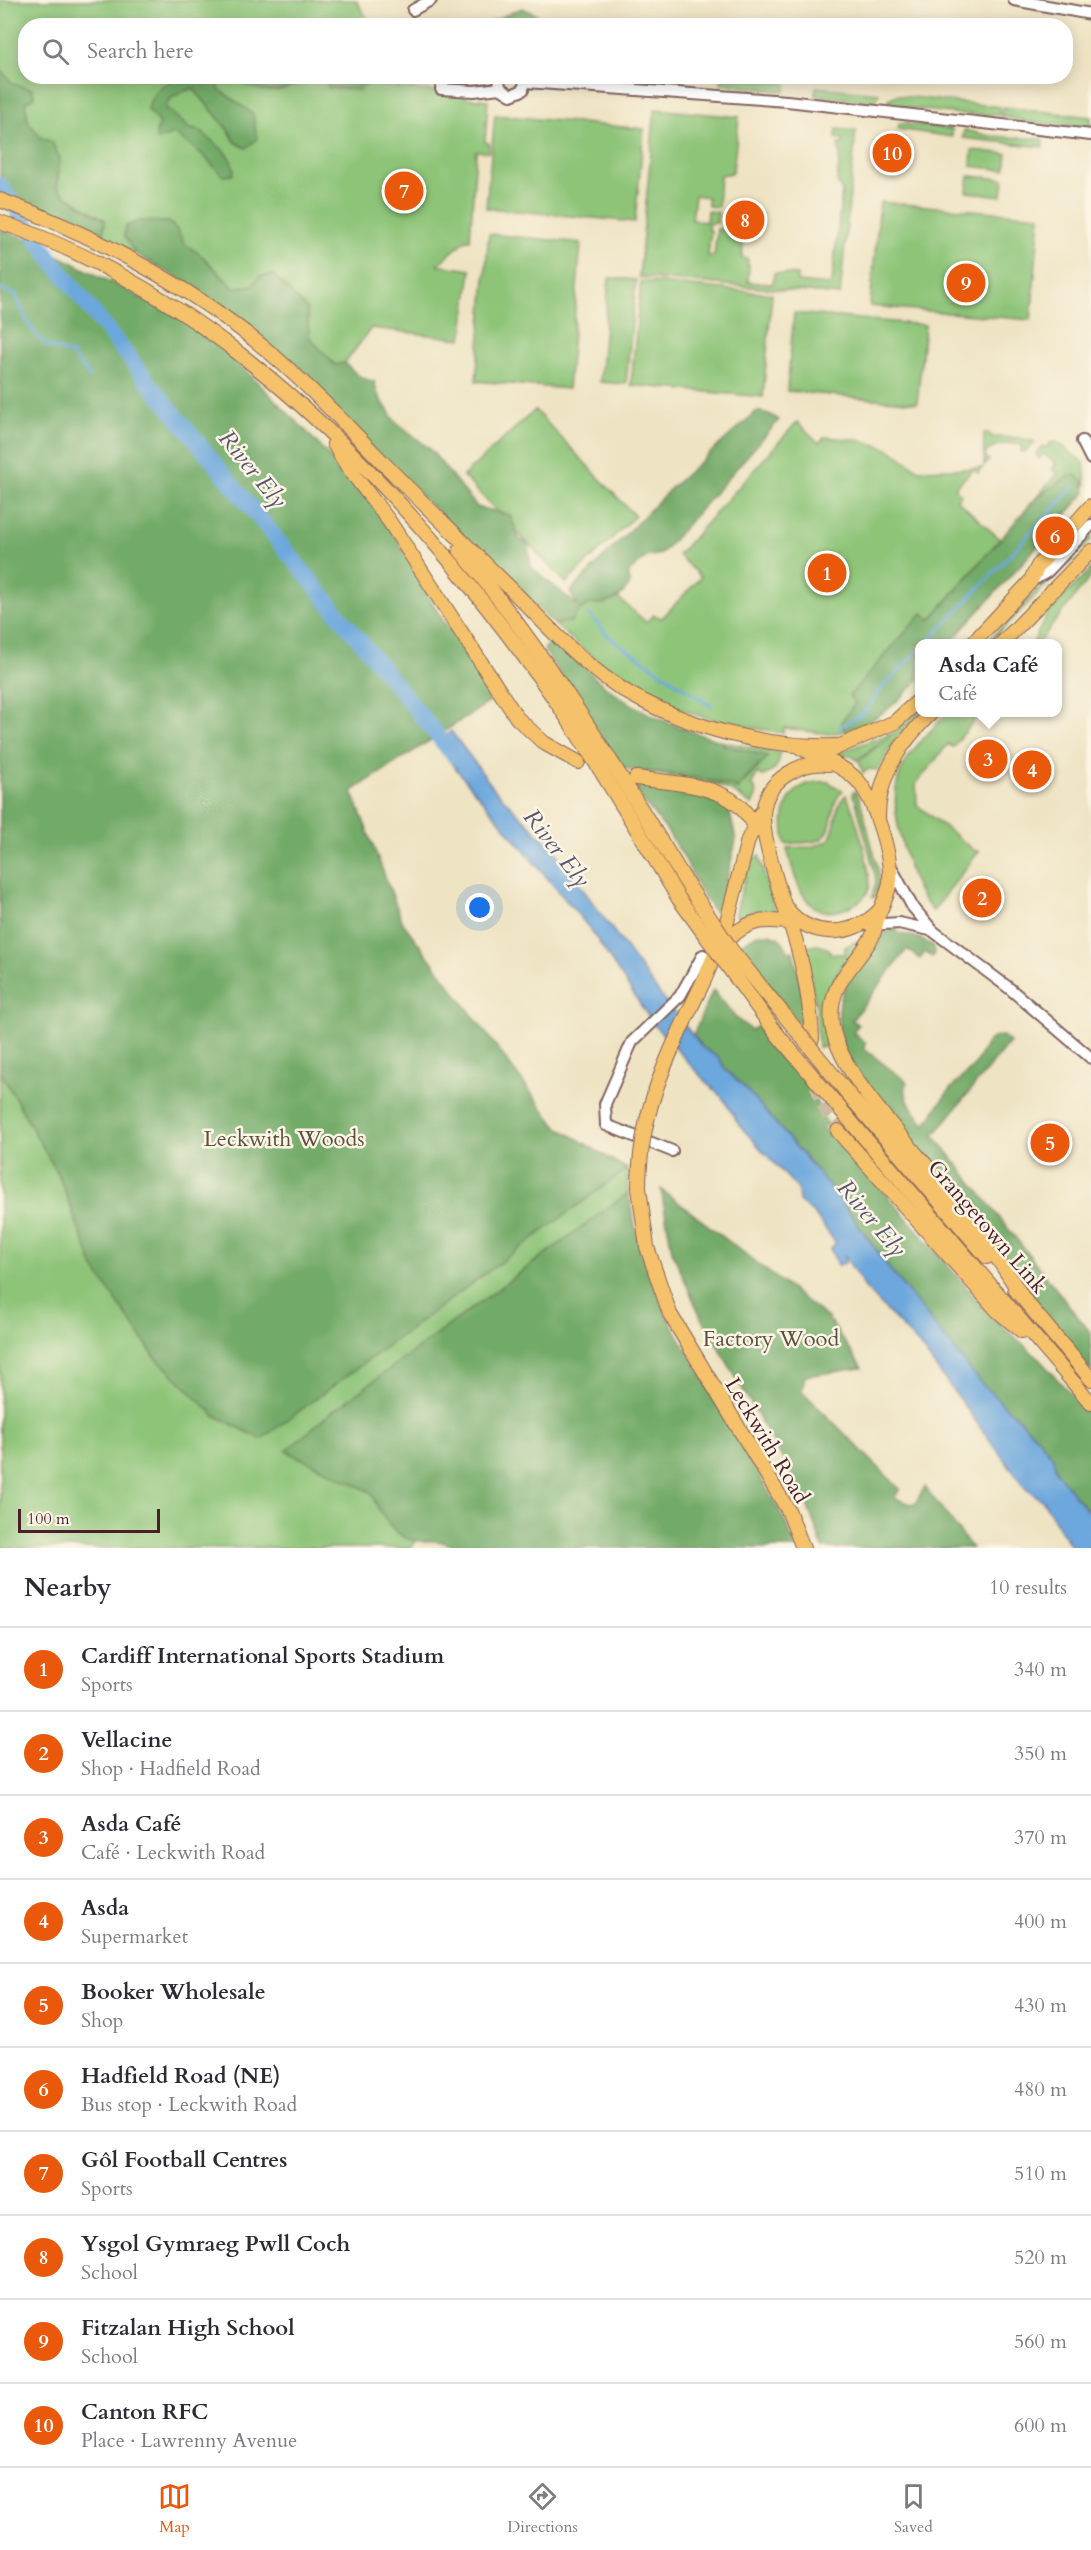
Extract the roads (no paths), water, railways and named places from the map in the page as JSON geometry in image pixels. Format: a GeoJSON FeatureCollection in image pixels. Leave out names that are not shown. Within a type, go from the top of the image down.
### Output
{"type":"FeatureCollection","features":[{"type":"Feature","properties":{"kind":"main road"},"geometry":{"type":"LineString","coordinates":[[0,201],[62,225],[134,261],[211,308],[267,350],[317,395],[576,653],[628,692],[659,709],[698,725],[797,746],[837,746]]}},
{"type":"Feature","properties":{"kind":"main road","name":"Grangetown Link"},"geometry":{"type":"LineString","coordinates":[[0,222],[54,243],[125,278],[206,327],[256,365],[325,427],[372,474],[426,533],[519,649],[561,709],[679,899],[777,1034],[1091,1403]]}},
{"type":"Feature","properties":{"kind":"main road"},"geometry":{"type":"LineString","coordinates":[[325,427],[347,466],[389,521],[518,718],[544,743],[578,762]]}},
{"type":"Feature","properties":{"kind":"main road","name":"Grangetown Link"},"geometry":{"type":"LineString","coordinates":[[411,490],[489,584],[544,659],[595,734],[691,891],[732,951],[854,1101],[1091,1379]]}},
{"type":"Feature","properties":{"kind":"main road"},"geometry":{"type":"LineString","coordinates":[[977,639],[1030,582],[1038,566],[1091,506]]}},
{"type":"Feature","properties":{"kind":"main road"},"geometry":{"type":"LineString","coordinates":[[1006,639],[1091,551]]}},
{"type":"Feature","properties":{"kind":"main road"},"geometry":{"type":"LineString","coordinates":[[812,1039],[807,990],[765,839],[762,820],[763,807],[773,787],[783,777],[837,746],[895,722],[915,704]]}},
{"type":"Feature","properties":{"kind":"main road"},"geometry":{"type":"LineString","coordinates":[[879,826],[881,790],[891,764],[904,741],[927,717]]}},
{"type":"Feature","properties":{"kind":"main road"},"geometry":{"type":"LineString","coordinates":[[797,746],[846,770],[858,781],[870,800],[888,861],[890,880],[872,937],[838,983],[833,1000],[832,1024],[839,1050],[863,1088],[963,1210],[1021,1295]]}},
{"type":"Feature","properties":{"kind":"main road"},"geometry":{"type":"LineString","coordinates":[[800,766],[821,763],[834,765]]}},
{"type":"Feature","properties":{"kind":"main road"},"geometry":{"type":"LineString","coordinates":[[636,778],[699,788],[723,795],[740,807],[765,839]]}},
{"type":"Feature","properties":{"kind":"main road","name":"Leckwith Road"},"geometry":{"type":"LineString","coordinates":[[763,807],[748,840],[730,912],[714,955],[652,1096],[642,1134],[639,1188],[647,1247],[670,1314],[788,1510],[803,1548]]}},
{"type":"Feature","properties":{"kind":"main road"},"geometry":{"type":"LineString","coordinates":[[782,902],[794,917],[806,925],[825,931],[846,931],[868,920],[880,910]]}},
{"type":"Feature","properties":{"kind":"main road","name":"Leckwith Road"},"geometry":{"type":"LineString","coordinates":[[714,955],[736,931],[752,922],[768,920],[806,925]]}},
{"type":"Feature","properties":{"kind":"main road"},"geometry":{"type":"LineString","coordinates":[[838,1131],[998,1311],[1047,1351]]}},
{"type":"Feature","properties":{"kind":"street"},"geometry":{"type":"LineString","coordinates":[[413,10],[431,0]]}},
{"type":"Feature","properties":{"kind":"street"},"geometry":{"type":"LineString","coordinates":[[1014,0],[1091,14]]}},
{"type":"Feature","properties":{"kind":"street"},"geometry":{"type":"LineString","coordinates":[[500,84],[500,88],[507,94],[516,95],[523,90],[525,84]]}},
{"type":"Feature","properties":{"kind":"street"},"geometry":{"type":"LineString","coordinates":[[585,84],[786,101],[1091,135]]}},
{"type":"Feature","properties":{"kind":"street"},"geometry":{"type":"LineString","coordinates":[[441,89],[474,91],[500,88]]}},
{"type":"Feature","properties":{"kind":"street"},"geometry":{"type":"LineString","coordinates":[[1091,444],[1082,441],[1091,459]]}},
{"type":"Feature","properties":{"kind":"street"},"geometry":{"type":"LineString","coordinates":[[1030,582],[1047,572],[1091,525]]}},
{"type":"Feature","properties":{"kind":"street"},"geometry":{"type":"LineString","coordinates":[[888,861],[912,906],[933,931],[1009,988],[1091,1058]]}},
{"type":"Feature","properties":{"kind":"street"},"geometry":{"type":"LineString","coordinates":[[852,928],[876,924],[911,924],[933,931]]}},
{"type":"Feature","properties":{"kind":"street"},"geometry":{"type":"LineString","coordinates":[[672,1151],[606,1125],[605,1104],[632,1042],[680,996],[702,955],[714,955]]}},
{"type":"Feature","properties":{"kind":"water"},"geometry":{"type":"Polygon","coordinates":[[[451,731],[495,790],[555,851],[658,992],[703,1048],[719,1058],[726,1070],[748,1091],[833,1190],[891,1271],[982,1384],[1037,1437],[1053,1457],[1056,1472],[1091,1515],[1091,1548],[1072,1548],[1043,1501],[1026,1489],[920,1346],[866,1289],[844,1255],[845,1263],[838,1265],[830,1249],[836,1243],[815,1215],[799,1201],[798,1189],[740,1126],[722,1097],[654,1025],[590,929],[436,745],[451,731]]]}},
{"type":"Feature","properties":{"kind":"waterway","name":"River Ely"},"geometry":{"type":"LineString","coordinates":[[0,185],[50,258],[149,383],[454,756]]}},
{"type":"Feature","properties":{"kind":"waterway"},"geometry":{"type":"LineString","coordinates":[[0,289],[16,295],[28,324],[45,345],[71,354],[90,377]]}},
{"type":"Feature","properties":{"kind":"waterway"},"geometry":{"type":"LineString","coordinates":[[931,639],[1073,488]]}},
{"type":"Feature","properties":{"kind":"waterway"},"geometry":{"type":"LineString","coordinates":[[589,614],[609,637],[711,706]]}},
{"type":"Feature","properties":{"kind":"waterway"},"geometry":{"type":"LineString","coordinates":[[840,727],[864,713],[879,691],[915,654]]}},
{"type":"Feature","properties":{"kind":"tunnel"},"geometry":{"type":"LineString","coordinates":[[812,1043],[813,1067],[818,1089],[826,1110],[838,1131]]}},
{"type":"Feature","properties":{"kind":"place","name":"Canton RFC"},"geometry":{"type":"Point","coordinates":[892,153]}},
{"type":"Feature","properties":{"kind":"place","name":"Gôl Football Centres"},"geometry":{"type":"Point","coordinates":[404,191]}},
{"type":"Feature","properties":{"kind":"place","name":"Ysgol Gymraeg Pwll Coch"},"geometry":{"type":"Point","coordinates":[745,220]}},
{"type":"Feature","properties":{"kind":"place","name":"Fitzalan High School"},"geometry":{"type":"Point","coordinates":[966,283]}},
{"type":"Feature","properties":{"kind":"place","name":"Hadfield Road (NE)"},"geometry":{"type":"Point","coordinates":[1055,536]}},
{"type":"Feature","properties":{"kind":"place","name":"Cardiff International Sports Stadium"},"geometry":{"type":"Point","coordinates":[827,573]}},
{"type":"Feature","properties":{"kind":"place","name":"Asda Café"},"geometry":{"type":"Point","coordinates":[988,759]}},
{"type":"Feature","properties":{"kind":"place","name":"Asda"},"geometry":{"type":"Point","coordinates":[1032,770]}},
{"type":"Feature","properties":{"kind":"place","name":"Vellacine"},"geometry":{"type":"Point","coordinates":[982,898]}},
{"type":"Feature","properties":{"kind":"place","name":"Booker Wholesale"},"geometry":{"type":"Point","coordinates":[1050,1143]}},
{"type":"Feature","properties":{"kind":"park label","name":"Leckwith Woods"},"geometry":{"type":"Point","coordinates":[284,1138]}},
{"type":"Feature","properties":{"kind":"park label","name":"Factory Wood"},"geometry":{"type":"Point","coordinates":[771,1338]}}]}
